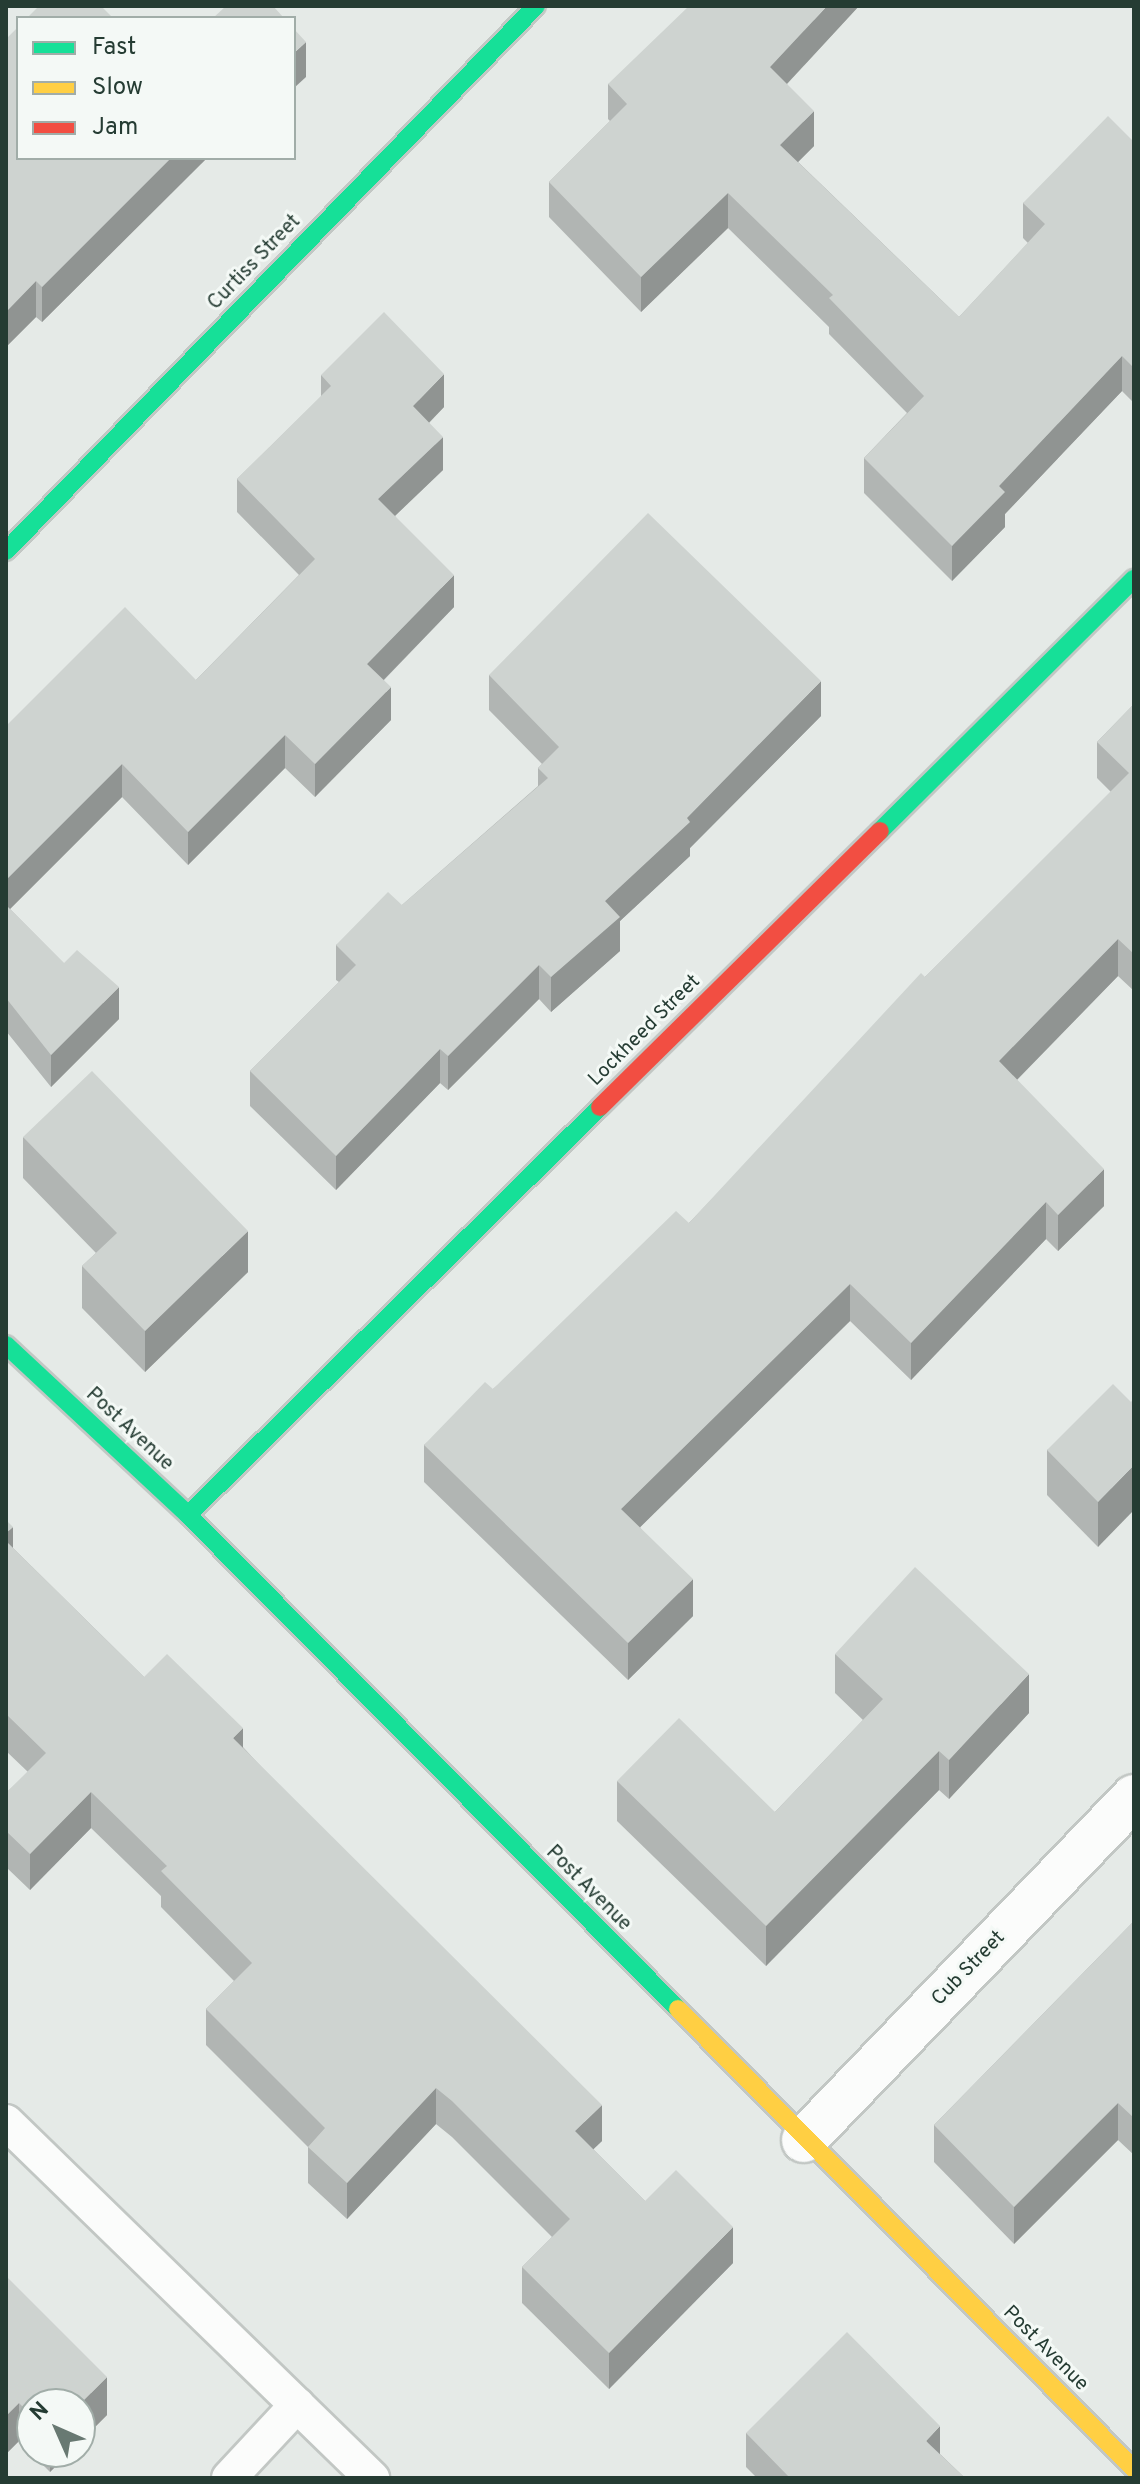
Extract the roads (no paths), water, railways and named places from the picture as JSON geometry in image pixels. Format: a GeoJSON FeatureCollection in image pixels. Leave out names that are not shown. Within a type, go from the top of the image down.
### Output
{"type":"FeatureCollection","features":[{"type":"Feature","properties":{"kind":"street","name":"Curtiss Street"},"geometry":{"type":"LineString","coordinates":[[6,551],[536,6]]}},
{"type":"Feature","properties":{"kind":"street","name":"Lockheed Street"},"geometry":{"type":"LineString","coordinates":[[188,1515],[1134,579]]}},
{"type":"Feature","properties":{"kind":"street","name":"Post Avenue"},"geometry":{"type":"LineString","coordinates":[[6,1345],[188,1515],[804,2140],[1134,2469]]}},
{"type":"Feature","properties":{"kind":"street","name":"Cub Street"},"geometry":{"type":"LineString","coordinates":[[804,2140],[1134,1797]]}},
{"type":"Feature","properties":{"kind":"lane"},"geometry":{"type":"LineString","coordinates":[[6,2122],[372,2478]]}},
{"type":"Feature","properties":{"kind":"lane"},"geometry":{"type":"LineString","coordinates":[[229,2478],[297,2405]]}}]}
